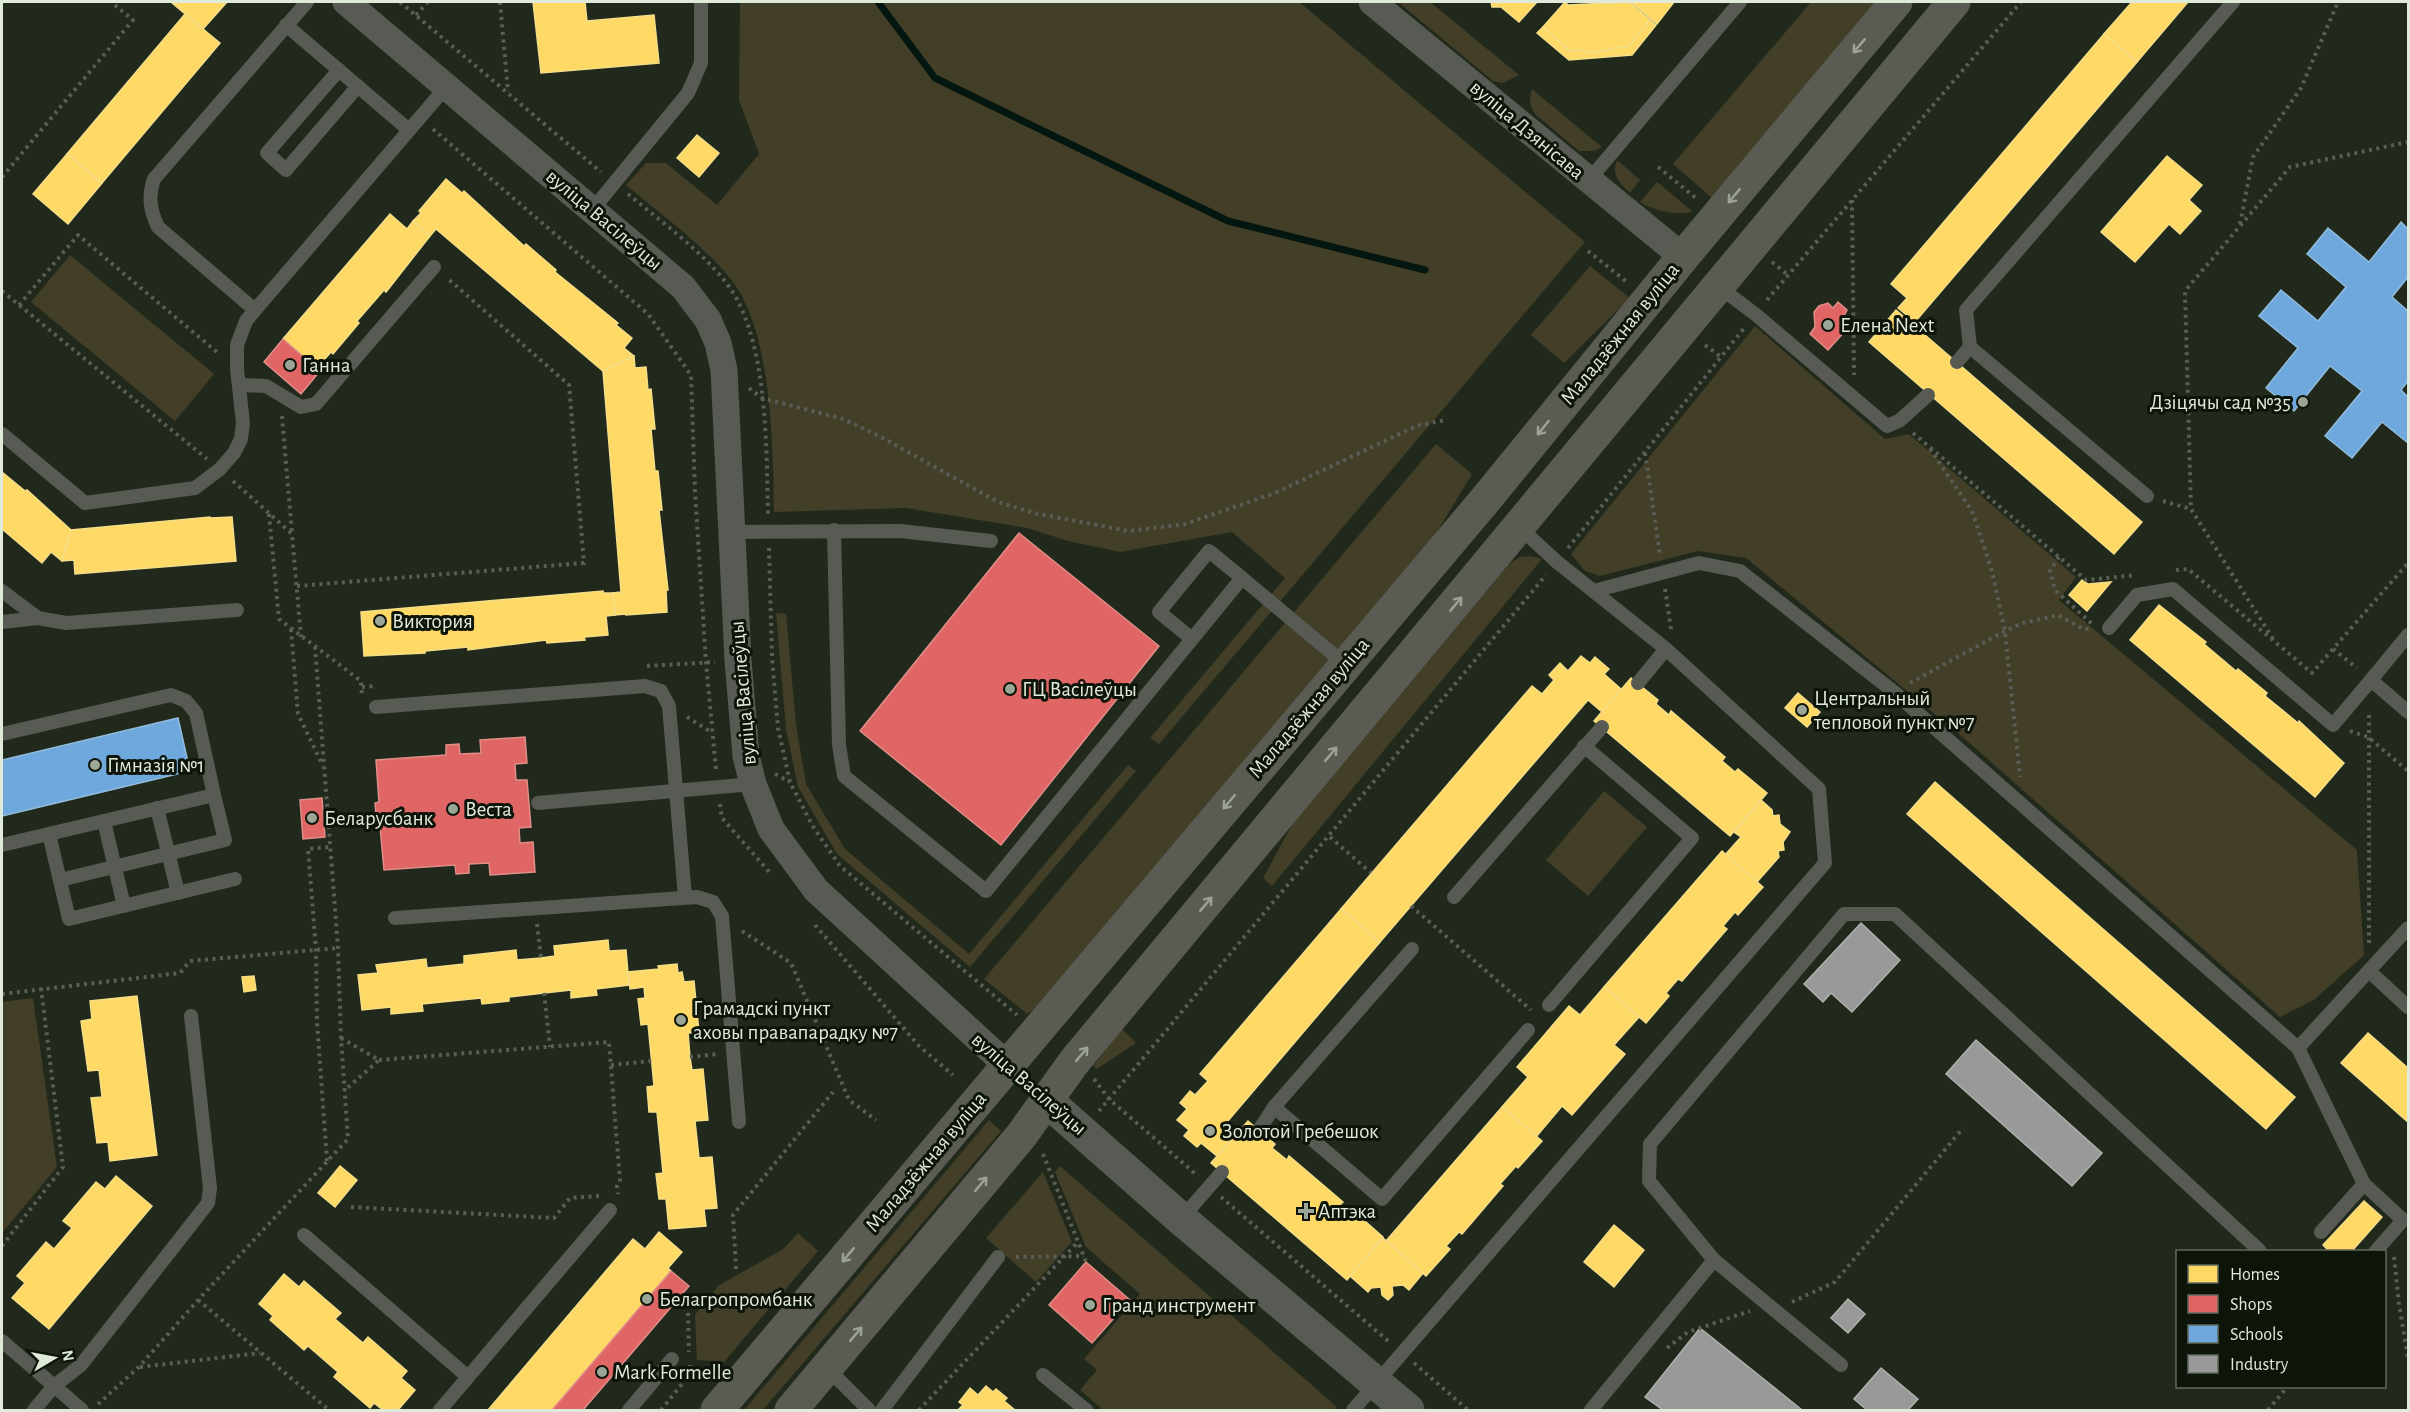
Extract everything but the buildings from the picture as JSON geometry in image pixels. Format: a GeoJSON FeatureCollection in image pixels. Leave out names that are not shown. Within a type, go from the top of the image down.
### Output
{"type":"FeatureCollection","features":[{"type":"Feature","properties":{"kind":"main road","name":"Маладзёжная вуліца"},"geometry":{"type":"LineString","coordinates":[[717,1410],[1486,499],[1683,257],[1896,2]]}},
{"type":"Feature","properties":{"kind":"main road"},"geometry":{"type":"LineString","coordinates":[[791,1410],[1021,1136],[1074,1062],[1954,2]]}},
{"type":"Feature","properties":{"kind":"main road"},"geometry":{"type":"LineString","coordinates":[[1683,257],[1718,286]]}},
{"type":"Feature","properties":{"kind":"main road"},"geometry":{"type":"LineString","coordinates":[[1486,499],[1519,527]]}},
{"type":"Feature","properties":{"kind":"main road","name":"вуліца Васілеўцы"},"geometry":{"type":"LineString","coordinates":[[1008,1066],[1047,1100]]}},
{"type":"Feature","properties":{"kind":"street","name":"вуліца Васілеўцы"},"geometry":{"type":"LineString","coordinates":[[346,2],[683,287],[708,320],[718,342],[724,370],[738,660],[746,756],[753,784],[771,829],[816,891],[1008,1066]]}},
{"type":"Feature","properties":{"kind":"street","name":"вуліца Дзянісава"},"geometry":{"type":"LineString","coordinates":[[1372,2],[1683,257]]}},
{"type":"Feature","properties":{"kind":"street","name":"вуліца Васілеўцы"},"geometry":{"type":"LineString","coordinates":[[1047,1100],[1181,1219],[1408,1410]]}},
{"type":"Feature","properties":{"kind":"lane"},"geometry":{"type":"LineString","coordinates":[[255,310],[158,227],[152,215],[151,190],[154,179],[307,2]]}},
{"type":"Feature","properties":{"kind":"lane"},"geometry":{"type":"LineString","coordinates":[[592,210],[688,93],[701,63],[701,2]]}},
{"type":"Feature","properties":{"kind":"lane"},"geometry":{"type":"LineString","coordinates":[[1588,181],[1740,2]]}},
{"type":"Feature","properties":{"kind":"lane"},"geometry":{"type":"LineString","coordinates":[[2147,495],[1970,346],[1965,310],[2234,2]]}},
{"type":"Feature","properties":{"kind":"lane"},"geometry":{"type":"LineString","coordinates":[[286,25],[409,130]]}},
{"type":"Feature","properties":{"kind":"lane"},"geometry":{"type":"LineString","coordinates":[[339,70],[267,153],[286,170],[358,86]]}},
{"type":"Feature","properties":{"kind":"lane"},"geometry":{"type":"LineString","coordinates":[[2,434],[85,502],[195,488],[220,469],[234,453],[241,439],[243,423],[237,369],[237,345],[246,321],[447,86]]}},
{"type":"Feature","properties":{"kind":"lane"},"geometry":{"type":"LineString","coordinates":[[239,385],[266,386],[302,406],[309,407],[322,399],[434,267]]}},
{"type":"Feature","properties":{"kind":"lane"},"geometry":{"type":"LineString","coordinates":[[1718,286],[1755,314],[1887,426],[1899,421],[1928,395]]}},
{"type":"Feature","properties":{"kind":"lane"},"geometry":{"type":"LineString","coordinates":[[1957,362],[1970,346]]}},
{"type":"Feature","properties":{"kind":"lane"},"geometry":{"type":"LineString","coordinates":[[1353,1410],[1825,863],[1819,789],[1666,649],[1557,562],[1519,527]]}},
{"type":"Feature","properties":{"kind":"lane"},"geometry":{"type":"LineString","coordinates":[[834,530],[839,745],[844,776],[986,891],[1242,578]]}},
{"type":"Feature","properties":{"kind":"lane"},"geometry":{"type":"LineString","coordinates":[[733,532],[900,531],[991,541]]}},
{"type":"Feature","properties":{"kind":"lane"},"geometry":{"type":"LineString","coordinates":[[1192,639],[1159,612],[1209,551],[1346,665]]}},
{"type":"Feature","properties":{"kind":"lane"},"geometry":{"type":"LineString","coordinates":[[1594,591],[1699,563],[1740,571],[1894,692],[2298,1048],[2364,1184],[2403,1220],[2376,1250]]}},
{"type":"Feature","properties":{"kind":"lane"},"geometry":{"type":"LineString","coordinates":[[2109,628],[2137,595],[2173,589],[2333,725],[2409,635]]}},
{"type":"Feature","properties":{"kind":"lane"},"geometry":{"type":"LineString","coordinates":[[2,591],[38,618]]}},
{"type":"Feature","properties":{"kind":"lane"},"geometry":{"type":"LineString","coordinates":[[2,622],[38,618],[66,623],[237,609]]}},
{"type":"Feature","properties":{"kind":"lane"},"geometry":{"type":"LineString","coordinates":[[1638,683],[1666,649]]}},
{"type":"Feature","properties":{"kind":"lane"},"geometry":{"type":"LineString","coordinates":[[2371,680],[2409,712]]}},
{"type":"Feature","properties":{"kind":"lane"},"geometry":{"type":"LineString","coordinates":[[376,707],[645,686],[661,691],[669,706],[685,897]]}},
{"type":"Feature","properties":{"kind":"lane"},"geometry":{"type":"LineString","coordinates":[[2,734],[171,696],[186,701],[196,713],[225,840],[60,880]]}},
{"type":"Feature","properties":{"kind":"lane"},"geometry":{"type":"LineString","coordinates":[[1454,897],[1602,727]]}},
{"type":"Feature","properties":{"kind":"lane"},"geometry":{"type":"LineString","coordinates":[[1549,1005],[1692,838],[1584,746]]}},
{"type":"Feature","properties":{"kind":"lane"},"geometry":{"type":"LineString","coordinates":[[538,803],[753,784]]}},
{"type":"Feature","properties":{"kind":"lane"},"geometry":{"type":"LineString","coordinates":[[2,845],[214,795]]}},
{"type":"Feature","properties":{"kind":"lane"},"geometry":{"type":"LineString","coordinates":[[158,808],[178,893]]}},
{"type":"Feature","properties":{"kind":"lane"},"geometry":{"type":"LineString","coordinates":[[104,821],[124,906]]}},
{"type":"Feature","properties":{"kind":"lane"},"geometry":{"type":"LineString","coordinates":[[49,834],[69,919],[235,879]]}},
{"type":"Feature","properties":{"kind":"lane"},"geometry":{"type":"LineString","coordinates":[[395,918],[685,897],[698,897],[713,902],[722,916],[739,1122]]}},
{"type":"Feature","properties":{"kind":"lane"},"geometry":{"type":"LineString","coordinates":[[1841,1365],[1714,1260],[1649,1181],[1650,1144],[1844,914],[1895,914],[2259,1250]]}},
{"type":"Feature","properties":{"kind":"lane"},"geometry":{"type":"LineString","coordinates":[[2298,1048],[2409,928]]}},
{"type":"Feature","properties":{"kind":"lane"},"geometry":{"type":"LineString","coordinates":[[1259,1130],[1274,1107],[1412,949]]}},
{"type":"Feature","properties":{"kind":"lane"},"geometry":{"type":"LineString","coordinates":[[2369,971],[2409,1007]]}},
{"type":"Feature","properties":{"kind":"lane"},"geometry":{"type":"LineString","coordinates":[[34,1410],[54,1386],[81,1365],[208,1203],[210,1188],[190,1016]]}},
{"type":"Feature","properties":{"kind":"lane"},"geometry":{"type":"LineString","coordinates":[[1274,1107],[1382,1199],[1528,1030]]}},
{"type":"Feature","properties":{"kind":"lane"},"geometry":{"type":"LineString","coordinates":[[1181,1219],[1222,1172]]}},
{"type":"Feature","properties":{"kind":"lane"},"geometry":{"type":"LineString","coordinates":[[2321,1233],[2364,1184]]}},
{"type":"Feature","properties":{"kind":"lane"},"geometry":{"type":"LineString","coordinates":[[440,1410],[615,1199]]}},
{"type":"Feature","properties":{"kind":"lane"},"geometry":{"type":"LineString","coordinates":[[304,1235],[468,1377]]}},
{"type":"Feature","properties":{"kind":"lane"},"geometry":{"type":"LineString","coordinates":[[882,1410],[998,1257]]}},
{"type":"Feature","properties":{"kind":"lane"},"geometry":{"type":"LineString","coordinates":[[1592,1410],[1714,1260]]}},
{"type":"Feature","properties":{"kind":"lane"},"geometry":{"type":"LineString","coordinates":[[2,1341],[82,1410]]}},
{"type":"Feature","properties":{"kind":"lane"},"geometry":{"type":"LineString","coordinates":[[629,1410],[672,1359]]}},
{"type":"Feature","properties":{"kind":"lane"},"geometry":{"type":"LineString","coordinates":[[827,1368],[869,1410]]}},
{"type":"Feature","properties":{"kind":"lane"},"geometry":{"type":"LineString","coordinates":[[1043,1375],[1086,1410]]}},
{"type":"Feature","properties":{"kind":"path"},"geometry":{"type":"LineString","coordinates":[[2,177],[133,20],[111,2]]}},
{"type":"Feature","properties":{"kind":"path"},"geometry":{"type":"LineString","coordinates":[[416,15],[428,2]]}},
{"type":"Feature","properties":{"kind":"path"},"geometry":{"type":"LineString","coordinates":[[500,2],[508,93]]}},
{"type":"Feature","properties":{"kind":"path"},"geometry":{"type":"LineString","coordinates":[[2240,225],[2253,157],[2301,88],[2338,2]]}},
{"type":"Feature","properties":{"kind":"path"},"geometry":{"type":"LineString","coordinates":[[420,118],[648,314],[692,375],[695,492],[705,639],[722,818],[775,880]]}},
{"type":"Feature","properties":{"kind":"path"},"geometry":{"type":"LineString","coordinates":[[2275,642],[2191,509],[2185,291],[2290,167],[2409,142]]}},
{"type":"Feature","properties":{"kind":"path"},"geometry":{"type":"LineString","coordinates":[[1845,373],[1854,380],[1852,199]]}},
{"type":"Feature","properties":{"kind":"path"},"geometry":{"type":"LineString","coordinates":[[19,305],[78,234],[237,369]]}},
{"type":"Feature","properties":{"kind":"path"},"geometry":{"type":"LineString","coordinates":[[297,586],[584,563],[569,385],[434,267]]}},
{"type":"Feature","properties":{"kind":"path"},"geometry":{"type":"LineString","coordinates":[[2,291],[220,469],[292,534]]}},
{"type":"Feature","properties":{"kind":"path"},"geometry":{"type":"LineString","coordinates":[[724,370],[762,398],[843,418],[998,502],[1034,513],[1128,531],[1185,524],[1275,493],[1416,426],[1445,420]]}},
{"type":"Feature","properties":{"kind":"path"},"geometry":{"type":"LineString","coordinates":[[280,395],[301,637]]}},
{"type":"Feature","properties":{"kind":"path"},"geometry":{"type":"LineString","coordinates":[[1899,421],[2086,580],[2143,574]]}},
{"type":"Feature","properties":{"kind":"path"},"geometry":{"type":"LineString","coordinates":[[1926,444],[1972,511],[1992,571],[2005,630],[2023,804]]}},
{"type":"Feature","properties":{"kind":"path"},"geometry":{"type":"LineString","coordinates":[[1645,452],[1671,630],[1666,649]]}},
{"type":"Feature","properties":{"kind":"path"},"geometry":{"type":"LineString","coordinates":[[2147,495],[2191,509]]}},
{"type":"Feature","properties":{"kind":"path"},"geometry":{"type":"LineString","coordinates":[[269,513],[279,620],[361,681],[362,687]]}},
{"type":"Feature","properties":{"kind":"path"},"geometry":{"type":"LineString","coordinates":[[1894,692],[2005,630],[2023,623],[2058,615],[2083,628],[2099,630],[2055,590],[2050,572],[2060,558]]}},
{"type":"Feature","properties":{"kind":"path"},"geometry":{"type":"LineString","coordinates":[[2166,572],[2188,569],[2312,673],[2409,563]]}},
{"type":"Feature","properties":{"kind":"path"},"geometry":{"type":"LineString","coordinates":[[291,629],[298,714],[324,769]]}},
{"type":"Feature","properties":{"kind":"path"},"geometry":{"type":"LineString","coordinates":[[91,1410],[139,1367],[198,1300],[348,1140],[338,948],[315,647]]}},
{"type":"Feature","properties":{"kind":"path"},"geometry":{"type":"LineString","coordinates":[[2333,649],[2371,680],[2368,737],[2369,971]]}},
{"type":"Feature","properties":{"kind":"path"},"geometry":{"type":"LineString","coordinates":[[2333,725],[2368,737],[2409,771]]}},
{"type":"Feature","properties":{"kind":"path"},"geometry":{"type":"LineString","coordinates":[[328,818],[376,815]]}},
{"type":"Feature","properties":{"kind":"path"},"geometry":{"type":"LineString","coordinates":[[1330,837],[1371,873]]}},
{"type":"Feature","properties":{"kind":"path"},"geometry":{"type":"LineString","coordinates":[[327,1161],[317,1022],[316,950],[308,849],[330,847]]}},
{"type":"Feature","properties":{"kind":"path"},"geometry":{"type":"LineString","coordinates":[[1411,906],[1539,1017]]}},
{"type":"Feature","properties":{"kind":"path"},"geometry":{"type":"LineString","coordinates":[[535,908],[541,958]]}},
{"type":"Feature","properties":{"kind":"path"},"geometry":{"type":"LineString","coordinates":[[813,923],[919,1046],[952,1076]]}},
{"type":"Feature","properties":{"kind":"path"},"geometry":{"type":"LineString","coordinates":[[723,929],[741,930],[791,963],[849,1100],[876,1120]]}},
{"type":"Feature","properties":{"kind":"path"},"geometry":{"type":"LineString","coordinates":[[2,994],[180,974],[190,961],[338,948]]}},
{"type":"Feature","properties":{"kind":"path"},"geometry":{"type":"LineString","coordinates":[[2,1246],[63,1167],[41,988]]}},
{"type":"Feature","properties":{"kind":"path"},"geometry":{"type":"LineString","coordinates":[[544,993],[550,1047]]}},
{"type":"Feature","properties":{"kind":"path"},"geometry":{"type":"LineString","coordinates":[[341,1038],[380,1060],[609,1042],[620,1181],[615,1199]]}},
{"type":"Feature","properties":{"kind":"path"},"geometry":{"type":"LineString","coordinates":[[690,1057],[733,1052]]}},
{"type":"Feature","properties":{"kind":"path"},"geometry":{"type":"LineString","coordinates":[[344,1092],[380,1060]]}},
{"type":"Feature","properties":{"kind":"path"},"geometry":{"type":"LineString","coordinates":[[610,1065],[652,1061]]}},
{"type":"Feature","properties":{"kind":"path"},"geometry":{"type":"LineString","coordinates":[[1088,1072],[1109,1099],[1468,1410]]}},
{"type":"Feature","properties":{"kind":"path"},"geometry":{"type":"LineString","coordinates":[[736,1269],[733,1215],[833,1092]]}},
{"type":"Feature","properties":{"kind":"path"},"geometry":{"type":"LineString","coordinates":[[1662,1353],[1688,1332],[1770,1305],[1791,1303],[1834,1282],[1963,1128]]}},
{"type":"Feature","properties":{"kind":"path"},"geometry":{"type":"LineString","coordinates":[[1043,1155],[1086,1262]]}},
{"type":"Feature","properties":{"kind":"path"},"geometry":{"type":"LineString","coordinates":[[351,1207],[554,1218],[570,1198],[602,1195]]}},
{"type":"Feature","properties":{"kind":"path"},"geometry":{"type":"LineString","coordinates":[[2392,1233],[2399,1304],[2409,1358]]}},
{"type":"Feature","properties":{"kind":"path"},"geometry":{"type":"LineString","coordinates":[[920,1410],[1078,1242]]}},
{"type":"Feature","properties":{"kind":"path"},"geometry":{"type":"LineString","coordinates":[[998,1257],[1084,1256]]}},
{"type":"Feature","properties":{"kind":"path"},"geometry":{"type":"LineString","coordinates":[[198,1300],[329,1410]]}},
{"type":"Feature","properties":{"kind":"path"},"geometry":{"type":"LineString","coordinates":[[139,1367],[261,1353]]}},
{"type":"Feature","properties":{"kind":"path"},"geometry":{"type":"LineString","coordinates":[[2268,1410],[2286,1388]]}},
{"type":"Feature","properties":{"kind":"shaded area"},"geometry":{"type":"Polygon","coordinates":[[[740,2],[1299,2],[1585,242],[1159,744],[1150,738],[1285,578],[1232,532],[1120,552],[1068,541],[1027,528],[906,508],[774,512],[773,455],[767,389],[754,326],[743,299],[718,264],[626,185],[646,163],[666,163],[717,205],[759,154],[739,100],[740,2]]]}},
{"type":"Feature","properties":{"kind":"shaded area"},"geometry":{"type":"Polygon","coordinates":[[[1398,2],[1430,2],[1519,75],[1503,83],[1493,81],[1398,2]]]}},
{"type":"Feature","properties":{"kind":"shaded area"},"geometry":{"type":"Polygon","coordinates":[[[1811,2],[1880,2],[1712,198],[1673,164],[1811,2]]]}},
{"type":"Feature","properties":{"kind":"shaded area"},"geometry":{"type":"Polygon","coordinates":[[[1532,89],[1602,147],[1594,151],[1579,151],[1536,115],[1530,103],[1532,89]]]}},
{"type":"Feature","properties":{"kind":"shaded area"},"geometry":{"type":"Polygon","coordinates":[[[1617,160],[1640,180],[1630,193],[1617,178],[1615,165],[1617,160]]]}},
{"type":"Feature","properties":{"kind":"shaded area"},"geometry":{"type":"Polygon","coordinates":[[[1657,182],[1693,212],[1665,212],[1640,202],[1657,182]]]}},
{"type":"Feature","properties":{"kind":"shaded area"},"geometry":{"type":"Polygon","coordinates":[[[70,255],[214,374],[175,421],[31,302],[70,255]]]}},
{"type":"Feature","properties":{"kind":"shaded area"},"geometry":{"type":"Polygon","coordinates":[[[1590,266],[1630,298],[1564,363],[1531,335],[1590,266]]]}},
{"type":"Feature","properties":{"kind":"shaded area"},"geometry":{"type":"Polygon","coordinates":[[[1755,326],[1885,439],[1909,434],[2076,577],[2059,600],[2357,850],[2364,955],[2314,1000],[2280,1017],[1966,740],[1746,558],[1698,551],[1600,576],[1585,571],[1571,554],[1755,326]]]}},
{"type":"Feature","properties":{"kind":"shaded area"},"geometry":{"type":"Polygon","coordinates":[[[1436,444],[1472,474],[1434,537],[1263,743],[1034,1009],[1027,1014],[984,979],[1436,444]]]}},
{"type":"Feature","properties":{"kind":"shaded area"},"geometry":{"type":"Polygon","coordinates":[[[1531,556],[1542,559],[1272,886],[1263,878],[1294,821],[1510,563],[1520,557],[1531,556]]]}},
{"type":"Feature","properties":{"kind":"shaded area"},"geometry":{"type":"Polygon","coordinates":[[[776,613],[786,614],[796,725],[806,784],[845,849],[969,954],[1128,765],[1136,771],[970,967],[837,854],[798,787],[786,729],[776,613]]]}},
{"type":"Feature","properties":{"kind":"shaded area"},"geometry":{"type":"Polygon","coordinates":[[[1604,791],[1647,827],[1588,896],[1546,860],[1604,791]]]}},
{"type":"Feature","properties":{"kind":"shaded area"},"geometry":{"type":"Polygon","coordinates":[[[33,998],[57,1167],[2,1233],[2,1002],[33,998]]]}},
{"type":"Feature","properties":{"kind":"shaded area"},"geometry":{"type":"Polygon","coordinates":[[[1122,1029],[1136,1043],[1097,1069],[1093,1066],[1122,1029]]]}},
{"type":"Feature","properties":{"kind":"shaded area"},"geometry":{"type":"Polygon","coordinates":[[[989,1120],[1001,1131],[763,1410],[744,1410],[989,1120]]]}},
{"type":"Feature","properties":{"kind":"shaded area"},"geometry":{"type":"Polygon","coordinates":[[[1060,1166],[1337,1407],[1333,1410],[1103,1410],[1080,1390],[1097,1370],[1084,1359],[1140,1294],[1086,1247],[1055,1172],[1060,1166]]]}},
{"type":"Feature","properties":{"kind":"shaded area"},"geometry":{"type":"Polygon","coordinates":[[[1043,1172],[1072,1242],[1036,1282],[986,1238],[1043,1172]]]}},
{"type":"Feature","properties":{"kind":"shaded area"},"geometry":{"type":"Polygon","coordinates":[[[798,1233],[818,1251],[724,1362],[697,1360],[695,1315],[719,1285],[782,1250],[798,1233]]]}},
{"type":"Feature","properties":{"kind":"waterway"},"geometry":{"type":"LineString","coordinates":[[878,2],[935,78],[1228,221],[1425,270]]}},
{"type":"Feature","properties":{"kind":"place","name":"Елена Next"},"geometry":{"type":"Point","coordinates":[1828,325]}},
{"type":"Feature","properties":{"kind":"place","name":"Ганна"},"geometry":{"type":"Point","coordinates":[290,365]}},
{"type":"Feature","properties":{"kind":"place","name":"Дзіцячы сад №35"},"geometry":{"type":"Point","coordinates":[2303,402]}},
{"type":"Feature","properties":{"kind":"place","name":"Виктория"},"geometry":{"type":"Point","coordinates":[380,621]}},
{"type":"Feature","properties":{"kind":"place","name":"ГЦ Васілеўцы"},"geometry":{"type":"Point","coordinates":[1010,689]}},
{"type":"Feature","properties":{"kind":"place","name":"Центральный тепловой пункт №7"},"geometry":{"type":"Point","coordinates":[1802,710]}},
{"type":"Feature","properties":{"kind":"place","name":"Гімназія №1"},"geometry":{"type":"Point","coordinates":[95,765]}},
{"type":"Feature","properties":{"kind":"place","name":"Веста"},"geometry":{"type":"Point","coordinates":[453,809]}},
{"type":"Feature","properties":{"kind":"place","name":"Беларусбанк"},"geometry":{"type":"Point","coordinates":[312,818]}},
{"type":"Feature","properties":{"kind":"place","name":"Грамадскі пункт аховы правапарадку №7"},"geometry":{"type":"Point","coordinates":[681,1020]}},
{"type":"Feature","properties":{"kind":"place","name":"Золотой Гребешок"},"geometry":{"type":"Point","coordinates":[1210,1131]}},
{"type":"Feature","properties":{"kind":"place","name":"Аптэка"},"geometry":{"type":"Point","coordinates":[1306,1211]}},
{"type":"Feature","properties":{"kind":"place","name":"Белагропромбанк"},"geometry":{"type":"Point","coordinates":[647,1299]}},
{"type":"Feature","properties":{"kind":"place","name":"Гранд инструмент"},"geometry":{"type":"Point","coordinates":[1090,1305]}},
{"type":"Feature","properties":{"kind":"place","name":"Mark Formelle"},"geometry":{"type":"Point","coordinates":[602,1372]}}]}
